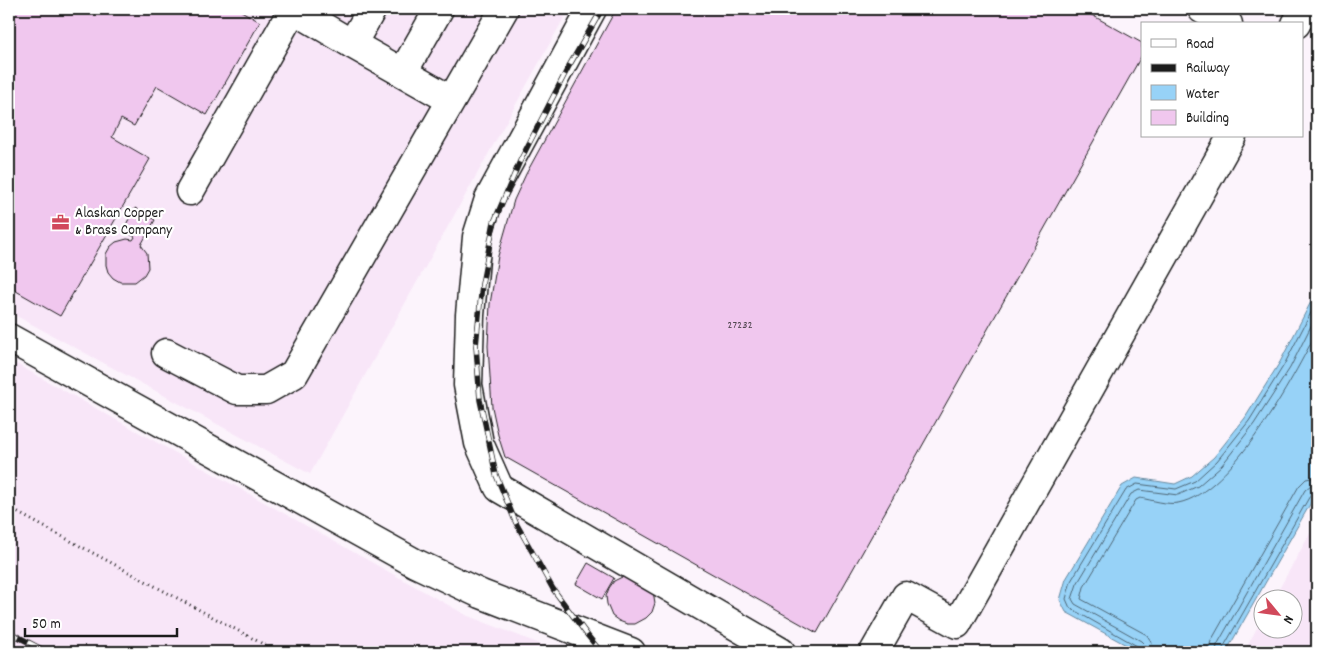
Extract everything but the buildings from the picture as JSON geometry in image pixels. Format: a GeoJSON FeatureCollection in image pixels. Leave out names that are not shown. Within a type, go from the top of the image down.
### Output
{"type":"FeatureCollection","features":[{"type":"Feature","properties":{"kind":"lane"},"geometry":{"type":"LineString","coordinates":[[190,192],[293,9],[451,100]]}},
{"type":"Feature","properties":{"kind":"lane"},"geometry":{"type":"LineString","coordinates":[[352,44],[372,9]]}},
{"type":"Feature","properties":{"kind":"lane"},"geometry":{"type":"LineString","coordinates":[[403,72],[439,9]]}},
{"type":"Feature","properties":{"kind":"lane"},"geometry":{"type":"LineString","coordinates":[[166,353],[237,390],[266,390],[294,374],[504,9]]}},
{"type":"Feature","properties":{"kind":"lane"},"geometry":{"type":"LineString","coordinates":[[592,9],[489,199],[477,238],[470,315],[468,386],[479,443],[499,488],[781,652]]}},
{"type":"Feature","properties":{"kind":"lane"},"geometry":{"type":"LineString","coordinates":[[1202,9],[1225,22]]}},
{"type":"Feature","properties":{"kind":"lane"},"geometry":{"type":"LineString","coordinates":[[1297,22],[1304,9]]}},
{"type":"Feature","properties":{"kind":"lane"},"geometry":{"type":"LineString","coordinates":[[874,652],[906,596],[957,624],[1231,138]]}},
{"type":"Feature","properties":{"kind":"lane"},"geometry":{"type":"LineString","coordinates":[[9,338],[415,563],[480,594],[631,652]]}},
{"type":"Feature","properties":{"kind":"path"},"geometry":{"type":"LineString","coordinates":[[9,508],[278,652]]}},
{"type":"Feature","properties":{"kind":"shaded area"},"geometry":{"type":"Polygon","coordinates":[[[9,9],[569,9],[310,474],[9,312],[9,9]]]}},
{"type":"Feature","properties":{"kind":"shaded area"},"geometry":{"type":"Polygon","coordinates":[[[9,360],[468,616],[561,652],[9,652],[9,360]]]}},
{"type":"Feature","properties":{"kind":"shaded area"},"geometry":{"type":"Polygon","coordinates":[[[1317,521],[1317,652],[1244,652],[1254,634],[1254,638],[1304,638],[1304,588],[1280,588],[1317,521]]]}},
{"type":"Feature","properties":{"kind":"water"},"geometry":{"type":"Polygon","coordinates":[[[1317,290],[1317,492],[1262,588],[1254,588],[1254,603],[1226,652],[1139,652],[1066,612],[1060,600],[1066,579],[1122,486],[1136,478],[1175,484],[1192,476],[1214,457],[1245,418],[1280,362],[1317,290]]]}},
{"type":"Feature","properties":{"kind":"railway"},"geometry":{"type":"LineString","coordinates":[[601,652],[553,589],[516,523],[496,475],[480,400],[476,346],[482,284],[494,222],[520,161],[569,66],[602,9]]}},
{"type":"Feature","properties":{"kind":"railway"},"geometry":{"type":"LineString","coordinates":[[9,632],[47,652]]}},
{"type":"Feature","properties":{"kind":"place","name":"Alaskan Copper & Brass Company"},"geometry":{"type":"Point","coordinates":[61,223]}}]}
